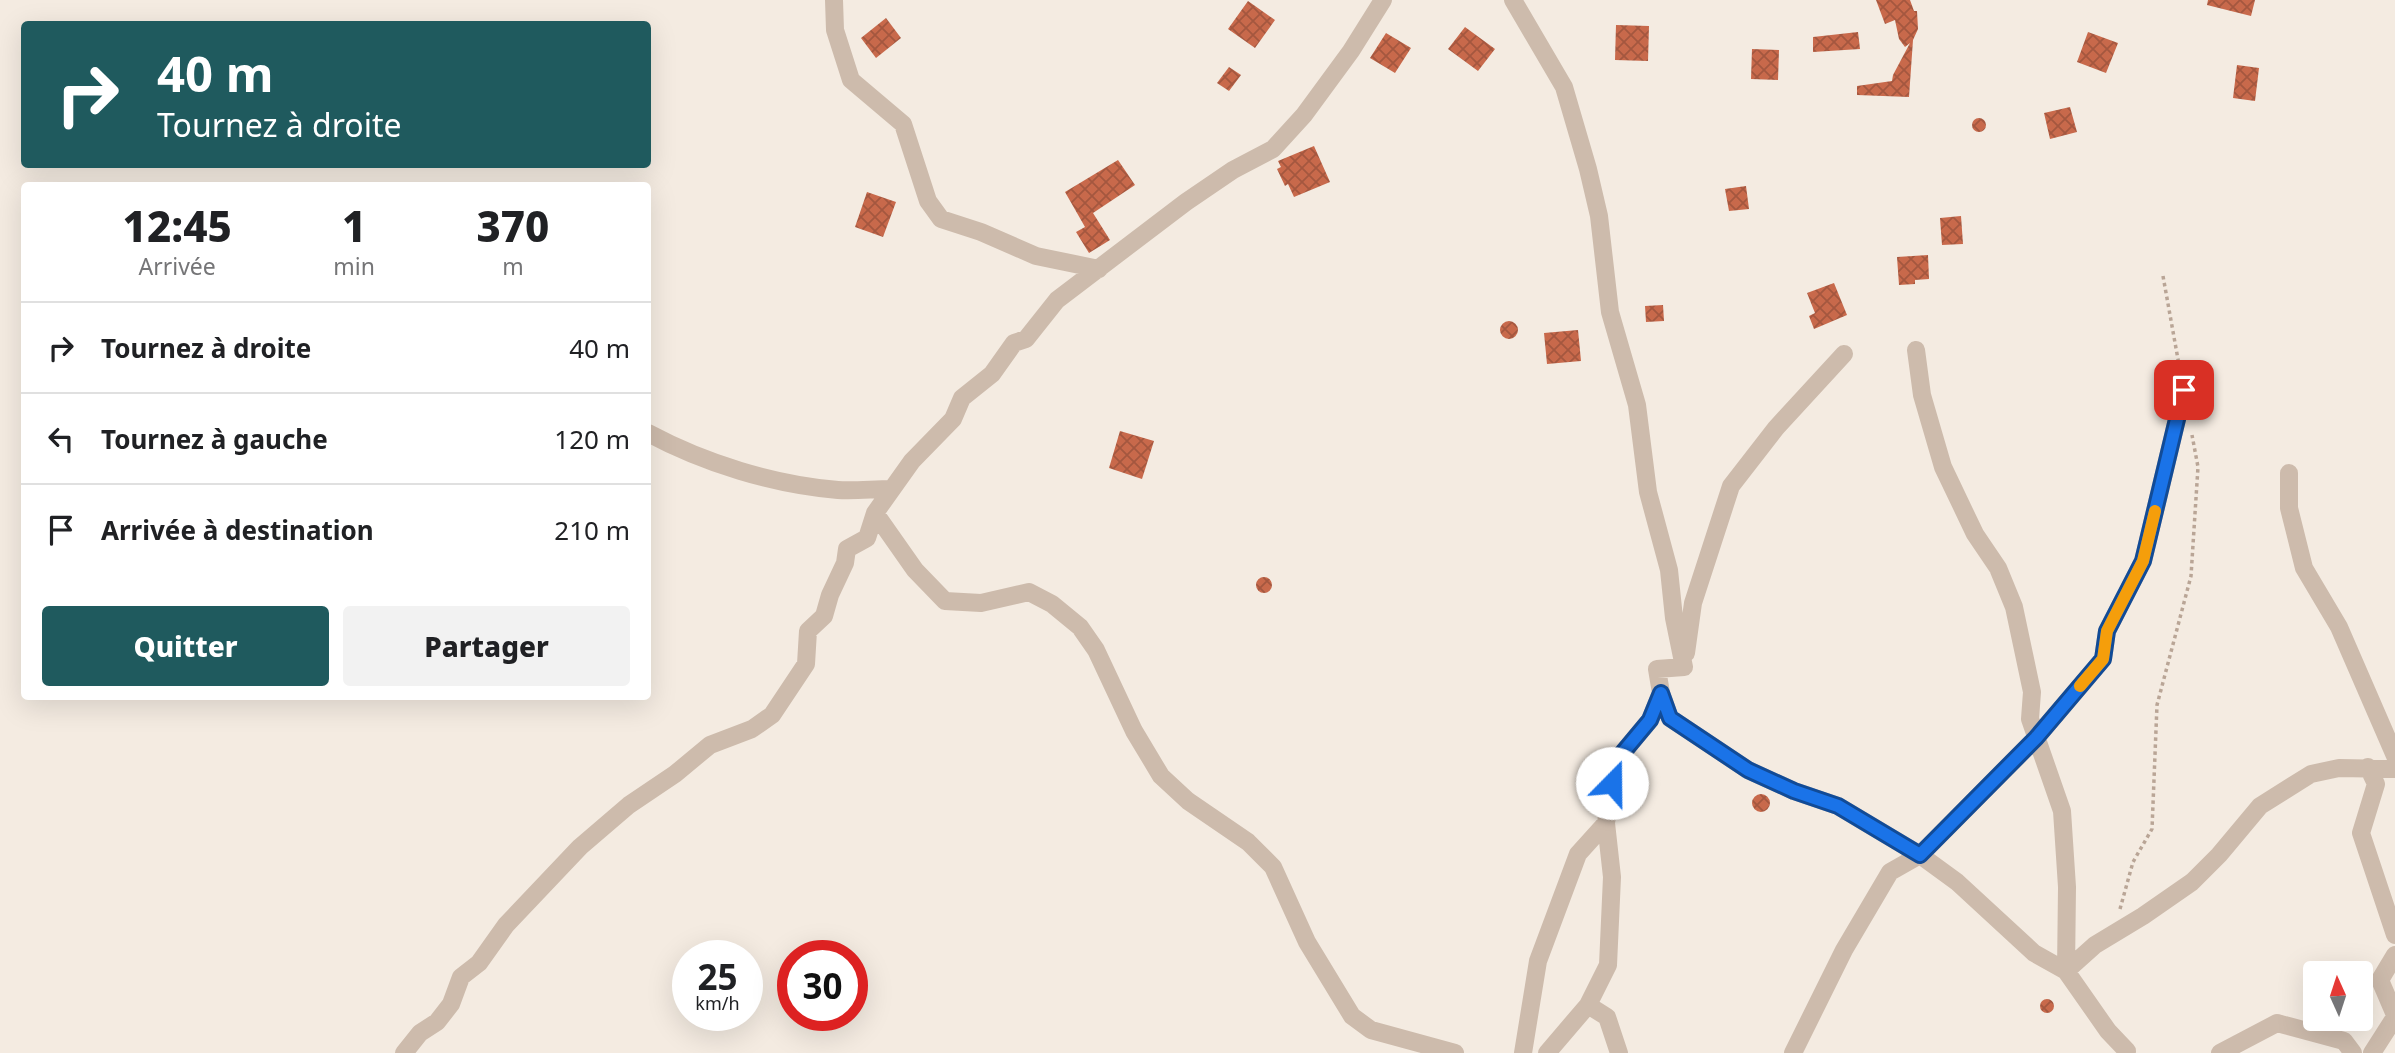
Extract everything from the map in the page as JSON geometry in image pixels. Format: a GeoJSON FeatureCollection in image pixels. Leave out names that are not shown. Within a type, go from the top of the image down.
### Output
{"type":"FeatureCollection","features":[{"type":"Feature","properties":{"kind":"street"},"geometry":{"type":"LineString","coordinates":[[834,0],[835,30],[851,80],[903,124],[928,201],[941,219],[981,232],[1036,256],[1099,269]]}},
{"type":"Feature","properties":{"kind":"street"},"geometry":{"type":"LineString","coordinates":[[404,1053],[421,1033],[437,1022],[451,1004],[461,977],[479,963],[506,925],[580,848],[629,805],[710,745],[752,729],[772,715],[806,664],[808,631],[824,616],[845,563],[847,549],[867,538],[875,513],[891,489],[912,461],[953,419],[962,398],[992,374],[1014,343],[1026,339],[1057,300],[1186,202],[1233,170],[1273,149],[1304,115],[1384,0]]}},
{"type":"Feature","properties":{"kind":"street"},"geometry":{"type":"LineString","coordinates":[[1513,0],[1564,87],[1588,169],[1599,216],[1610,312],[1637,405],[1648,492],[1669,570],[1674,618],[1684,667]]}},
{"type":"Feature","properties":{"kind":"street"},"geometry":{"type":"LineString","coordinates":[[1916,350],[1922,395],[1943,467],[1975,534],[1998,568],[2014,607],[2032,692],[2029,719],[2062,811],[2067,887],[2066,971]]}},
{"type":"Feature","properties":{"kind":"street"},"geometry":{"type":"LineString","coordinates":[[1684,667],[1693,603],[1731,486],[1776,428],[1844,354]]}},
{"type":"Feature","properties":{"kind":"street"},"geometry":{"type":"LineString","coordinates":[[1793,1053],[1844,950],[1889,872],[1920,855],[2036,738],[2103,659],[2107,631],[2143,561],[2184,390]]}},
{"type":"Feature","properties":{"kind":"street"},"geometry":{"type":"LineString","coordinates":[[651,435],[669,445],[753,475],[839,490],[891,489]]}},
{"type":"Feature","properties":{"kind":"street"},"geometry":{"type":"LineString","coordinates":[[2289,472],[2289,508],[2304,568],[2339,627],[2395,756]]}},
{"type":"Feature","properties":{"kind":"street"},"geometry":{"type":"LineString","coordinates":[[875,513],[915,570],[945,601],[981,603],[1029,592],[1052,604],[1080,627],[1097,650],[1134,731],[1161,776],[1188,801],[1248,842],[1273,867],[1307,942],[1352,1016],[1371,1030],[1455,1053]]}},
{"type":"Feature","properties":{"kind":"street"},"geometry":{"type":"LineString","coordinates":[[1684,667],[1657,669],[1661,693],[1670,718],[1748,770],[1794,791],[1838,806],[1920,855],[1957,882],[2034,953],[2066,971],[2108,1031],[2127,1051]]}},
{"type":"Feature","properties":{"kind":"street"},"geometry":{"type":"LineString","coordinates":[[1546,1053],[1588,1005],[1608,965],[1612,877],[1606,823],[1615,762],[1650,720],[1661,693]]}},
{"type":"Feature","properties":{"kind":"street"},"geometry":{"type":"LineString","coordinates":[[2368,767],[2376,784],[2361,833],[2395,934]]}},
{"type":"Feature","properties":{"kind":"street"},"geometry":{"type":"LineString","coordinates":[[2066,971],[2095,945],[2192,882],[2219,855],[2260,806],[2311,774],[2339,768],[2395,769]]}},
{"type":"Feature","properties":{"kind":"street"},"geometry":{"type":"LineString","coordinates":[[1523,1053],[1538,961],[1578,854],[1606,823]]}},
{"type":"Feature","properties":{"kind":"street"},"geometry":{"type":"LineString","coordinates":[[2372,1053],[2395,1016],[2380,980],[2395,955]]}},
{"type":"Feature","properties":{"kind":"street"},"geometry":{"type":"LineString","coordinates":[[1588,1005],[1607,1017],[1619,1053]]}},
{"type":"Feature","properties":{"kind":"street"},"geometry":{"type":"LineString","coordinates":[[2220,1053],[2277,1023],[2344,1041],[2353,1053]]}},
{"type":"Feature","properties":{"kind":"path"},"geometry":{"type":"LineString","coordinates":[[2163,276],[2184,390]]}},
{"type":"Feature","properties":{"kind":"path"},"geometry":{"type":"LineString","coordinates":[[2113,934],[2133,862],[2152,829],[2157,705],[2190,576],[2198,467],[2191,428]]}},
{"type":"Feature","properties":{"kind":"building"},"geometry":{"type":"Polygon","coordinates":[[[1876,0],[1910,0],[1914,11],[1917,11],[1918,29],[1913,40],[1909,97],[1857,95],[1857,86],[1892,81],[1910,43],[1905,47],[1899,39],[1895,20],[1885,24],[1876,0]]]}},
{"type":"Feature","properties":{"kind":"building"},"geometry":{"type":"Polygon","coordinates":[[[2208,0],[2255,0],[2251,16],[2207,5],[2208,0]]]}},
{"type":"Feature","properties":{"kind":"building"},"geometry":{"type":"Polygon","coordinates":[[[1248,1],[1275,20],[1255,48],[1228,29],[1248,1]]]}},
{"type":"Feature","properties":{"kind":"building"},"geometry":{"type":"Polygon","coordinates":[[[886,18],[901,38],[876,58],[861,38],[886,18]]]}},
{"type":"Feature","properties":{"kind":"building"},"geometry":{"type":"Polygon","coordinates":[[[1616,25],[1649,26],[1648,61],[1615,60],[1616,25]]]}},
{"type":"Feature","properties":{"kind":"building"},"geometry":{"type":"Polygon","coordinates":[[[1465,27],[1495,49],[1478,71],[1448,49],[1465,27]]]}},
{"type":"Feature","properties":{"kind":"building"},"geometry":{"type":"Polygon","coordinates":[[[1858,32],[1860,49],[1813,52],[1813,37],[1858,32]]]}},
{"type":"Feature","properties":{"kind":"building"},"geometry":{"type":"Polygon","coordinates":[[[2088,32],[2118,43],[2106,73],[2077,62],[2088,32]]]}},
{"type":"Feature","properties":{"kind":"building"},"geometry":{"type":"Polygon","coordinates":[[[1386,33],[1411,48],[1395,73],[1370,58],[1386,33]]]}},
{"type":"Feature","properties":{"kind":"building"},"geometry":{"type":"Polygon","coordinates":[[[1752,49],[1779,50],[1778,80],[1751,79],[1752,49]]]}},
{"type":"Feature","properties":{"kind":"building"},"geometry":{"type":"Polygon","coordinates":[[[2237,65],[2259,68],[2255,101],[2233,98],[2237,65]]]}},
{"type":"Feature","properties":{"kind":"building"},"geometry":{"type":"Polygon","coordinates":[[[1229,67],[1241,75],[1229,91],[1217,83],[1229,67]]]}},
{"type":"Feature","properties":{"kind":"building"},"geometry":{"type":"Polygon","coordinates":[[[2070,107],[2077,132],[2050,139],[2044,113],[2070,107]]]}},
{"type":"Feature","properties":{"kind":"building"},"geometry":{"type":"Polygon","coordinates":[[[1976,118],[1982,118],[1986,125],[1982,132],[1976,132],[1972,128],[1972,122],[1976,118]]]}},
{"type":"Feature","properties":{"kind":"building"},"geometry":{"type":"Polygon","coordinates":[[[1314,146],[1330,182],[1294,197],[1277,169],[1281,167],[1278,161],[1314,146]]]}},
{"type":"Feature","properties":{"kind":"building"},"geometry":{"type":"Polygon","coordinates":[[[1118,160],[1135,185],[1093,213],[1110,240],[1089,253],[1076,232],[1085,227],[1065,192],[1118,160]]]}},
{"type":"Feature","properties":{"kind":"building"},"geometry":{"type":"Polygon","coordinates":[[[1746,186],[1749,209],[1729,211],[1725,189],[1746,186]]]}},
{"type":"Feature","properties":{"kind":"building"},"geometry":{"type":"Polygon","coordinates":[[[867,192],[896,202],[883,237],[855,227],[867,192]]]}},
{"type":"Feature","properties":{"kind":"building"},"geometry":{"type":"Polygon","coordinates":[[[1961,216],[1963,244],[1942,245],[1940,218],[1961,216]]]}},
{"type":"Feature","properties":{"kind":"building"},"geometry":{"type":"Polygon","coordinates":[[[1928,255],[1929,279],[1915,280],[1915,284],[1899,285],[1897,257],[1928,255]]]}},
{"type":"Feature","properties":{"kind":"building"},"geometry":{"type":"Polygon","coordinates":[[[1834,283],[1847,315],[1814,329],[1809,316],[1815,313],[1807,293],[1834,283]]]}},
{"type":"Feature","properties":{"kind":"building"},"geometry":{"type":"Polygon","coordinates":[[[1663,305],[1664,321],[1646,322],[1645,306],[1663,305]]]}},
{"type":"Feature","properties":{"kind":"building"},"geometry":{"type":"Polygon","coordinates":[[[1505,321],[1513,321],[1518,330],[1516,337],[1505,339],[1500,334],[1500,326],[1505,321]]]}},
{"type":"Feature","properties":{"kind":"building"},"geometry":{"type":"Polygon","coordinates":[[[1578,330],[1581,361],[1547,364],[1544,333],[1578,330]]]}},
{"type":"Feature","properties":{"kind":"building"},"geometry":{"type":"Polygon","coordinates":[[[1120,431],[1154,441],[1142,479],[1109,468],[1120,431]]]}},
{"type":"Feature","properties":{"kind":"building"},"geometry":{"type":"Polygon","coordinates":[[[1264,577],[1272,585],[1264,593],[1256,585],[1264,577]]]}},
{"type":"Feature","properties":{"kind":"building"},"geometry":{"type":"Polygon","coordinates":[[[1761,794],[1767,797],[1770,803],[1767,809],[1761,812],[1755,809],[1752,803],[1755,797],[1761,794]]]}},
{"type":"Feature","properties":{"kind":"building"},"geometry":{"type":"Polygon","coordinates":[[[2044,999],[2050,999],[2054,1006],[2050,1013],[2044,1013],[2040,1009],[2040,1003],[2044,999]]]}},
{"type":"Feature","properties":{"kind":"slow traffic"},"geometry":{"type":"LineString","coordinates":[[2080,686],[2103,659],[2107,631],[2143,561],[2155,511]]}},
{"type":"Feature","properties":{"kind":"route"},"geometry":{"type":"LineString","coordinates":[[1612,783],[1615,762],[1650,720],[1661,693],[1670,718],[1748,770],[1794,791],[1838,806],[1920,855],[2036,738],[2103,659],[2107,631],[2143,561],[2184,390]]}}]}
